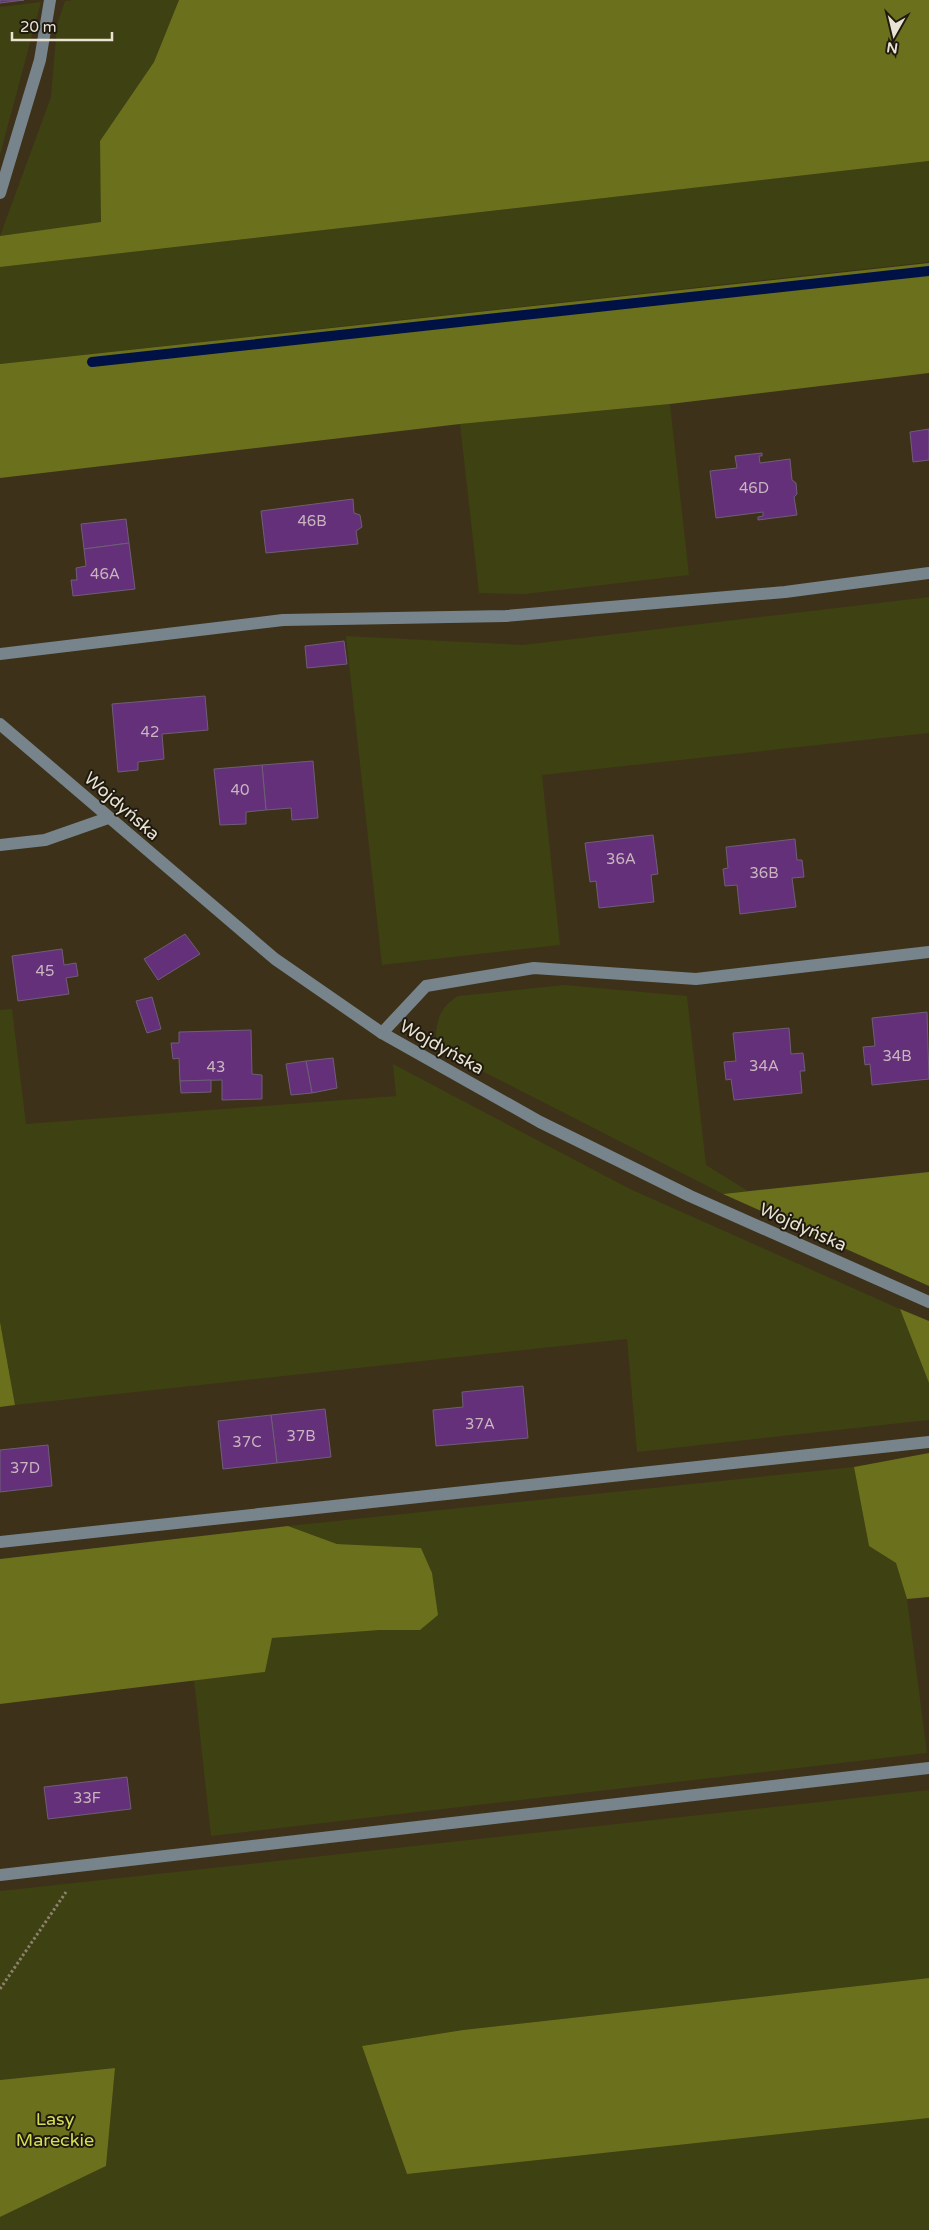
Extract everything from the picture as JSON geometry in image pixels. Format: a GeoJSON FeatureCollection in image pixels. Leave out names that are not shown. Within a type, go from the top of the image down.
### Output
{"type":"FeatureCollection","features":[{"type":"Feature","properties":{"kind":"street"},"geometry":{"type":"LineString","coordinates":[[0,193],[40,60],[50,0]]}},
{"type":"Feature","properties":{"kind":"street"},"geometry":{"type":"LineString","coordinates":[[0,654],[283,620],[506,616],[785,592],[929,573]]}},
{"type":"Feature","properties":{"kind":"street","name":"Wojdyńska"},"geometry":{"type":"LineString","coordinates":[[0,724],[275,959],[382,1033],[540,1122],[690,1196],[929,1302]]}},
{"type":"Feature","properties":{"kind":"street"},"geometry":{"type":"LineString","coordinates":[[0,845],[45,840],[108,818]]}},
{"type":"Feature","properties":{"kind":"street"},"geometry":{"type":"LineString","coordinates":[[382,1033],[426,986],[534,968],[696,979],[929,952]]}},
{"type":"Feature","properties":{"kind":"street"},"geometry":{"type":"LineString","coordinates":[[0,1542],[929,1442]]}},
{"type":"Feature","properties":{"kind":"street"},"geometry":{"type":"LineString","coordinates":[[0,1875],[929,1768]]}},
{"type":"Feature","properties":{"kind":"path"},"geometry":{"type":"LineString","coordinates":[[0,1989],[84,1866]]}},
{"type":"Feature","properties":{"kind":"green space"},"geometry":{"type":"Polygon","coordinates":[[[179,0],[154,62],[100,141],[102,223],[0,236],[51,97],[57,25],[65,1],[179,0]]]}},
{"type":"Feature","properties":{"kind":"green space"},"geometry":{"type":"Polygon","coordinates":[[[179,0],[929,0],[929,161],[0,267],[0,236],[101,222],[100,141],[154,62],[179,0]]]}},
{"type":"Feature","properties":{"kind":"green space"},"geometry":{"type":"Polygon","coordinates":[[[41,2],[0,155],[0,7],[41,2]]]}},
{"type":"Feature","properties":{"kind":"green space"},"geometry":{"type":"Polygon","coordinates":[[[929,161],[929,262],[0,364],[0,267],[929,161]]]}},
{"type":"Feature","properties":{"kind":"green space"},"geometry":{"type":"Polygon","coordinates":[[[929,263],[929,373],[670,404],[460,424],[0,478],[0,364],[929,263]]]}},
{"type":"Feature","properties":{"kind":"green space"},"geometry":{"type":"Polygon","coordinates":[[[670,404],[689,575],[525,594],[479,593],[460,424],[670,404]]]}},
{"type":"Feature","properties":{"kind":"green space"},"geometry":{"type":"Polygon","coordinates":[[[929,597],[929,733],[542,775],[560,945],[382,965],[346,636],[523,645],[929,597]]]}},
{"type":"Feature","properties":{"kind":"green space"},"geometry":{"type":"Polygon","coordinates":[[[565,985],[687,996],[706,1165],[748,1191],[723,1194],[435,1047],[439,1018],[445,1006],[458,996],[565,985]]]}},
{"type":"Feature","properties":{"kind":"green space"},"geometry":{"type":"Polygon","coordinates":[[[12,1009],[26,1124],[396,1096],[393,1064],[630,1189],[900,1309],[929,1383],[929,1420],[637,1452],[627,1339],[15,1405],[0,1322],[0,1010],[12,1009]]]}},
{"type":"Feature","properties":{"kind":"green space"},"geometry":{"type":"Polygon","coordinates":[[[929,1172],[929,1286],[723,1194],[929,1172]]]}},
{"type":"Feature","properties":{"kind":"green space"},"geometry":{"type":"Polygon","coordinates":[[[900,1309],[929,1321],[929,1383],[900,1309]]]}},
{"type":"Feature","properties":{"kind":"green space"},"geometry":{"type":"Polygon","coordinates":[[[0,1322],[15,1405],[0,1407],[0,1322]]]}},
{"type":"Feature","properties":{"kind":"green space"},"geometry":{"type":"Polygon","coordinates":[[[929,1453],[929,1597],[907,1599],[896,1563],[869,1546],[854,1467],[929,1453]]]}},
{"type":"Feature","properties":{"kind":"green space"},"geometry":{"type":"Polygon","coordinates":[[[854,1467],[869,1546],[896,1563],[907,1599],[927,1753],[211,1836],[194,1680],[265,1672],[272,1638],[380,1630],[420,1630],[421,1548],[337,1544],[288,1526],[854,1467]]]}},
{"type":"Feature","properties":{"kind":"green space"},"geometry":{"type":"Polygon","coordinates":[[[288,1526],[337,1544],[421,1548],[432,1573],[438,1615],[420,1630],[380,1630],[272,1638],[265,1672],[0,1704],[0,1559],[288,1526]]]}},
{"type":"Feature","properties":{"kind":"green space"},"geometry":{"type":"Polygon","coordinates":[[[929,1790],[929,1978],[463,2030],[362,2046],[407,2174],[929,2118],[929,2230],[0,2230],[0,2217],[106,2166],[115,2068],[0,2080],[0,1891],[929,1790]]]}},
{"type":"Feature","properties":{"kind":"green space"},"geometry":{"type":"Polygon","coordinates":[[[929,1978],[929,2118],[407,2174],[362,2046],[463,2030],[929,1978]]]}},
{"type":"Feature","properties":{"kind":"green space","name":"Lasy Mareckie"},"geometry":{"type":"Polygon","coordinates":[[[115,2068],[106,2166],[0,2217],[0,2080],[115,2068]]]}},
{"type":"Feature","properties":{"kind":"building"},"geometry":{"type":"Polygon","coordinates":[[[0,0],[24,0],[0,3],[0,0]]]}},
{"type":"Feature","properties":{"kind":"building"},"geometry":{"type":"Polygon","coordinates":[[[929,429],[929,460],[913,462],[910,432],[929,429]]]}},
{"type":"Feature","properties":{"kind":"building"},"geometry":{"type":"Polygon","coordinates":[[[762,453],[762,456],[759,456],[760,463],[790,459],[792,480],[796,483],[797,494],[794,497],[797,515],[758,520],[758,517],[763,516],[763,512],[716,518],[710,471],[737,468],[735,456],[762,453]]]}},
{"type":"Feature","properties":{"kind":"building"},"geometry":{"type":"Polygon","coordinates":[[[353,499],[354,513],[360,515],[362,527],[356,531],[358,544],[266,553],[261,511],[353,499]]]}},
{"type":"Feature","properties":{"kind":"building"},"geometry":{"type":"Polygon","coordinates":[[[126,519],[129,543],[84,549],[81,524],[126,519]]]}},
{"type":"Feature","properties":{"kind":"building"},"geometry":{"type":"Polygon","coordinates":[[[129,543],[135,589],[73,596],[71,580],[77,580],[76,568],[86,566],[84,549],[129,543]]]}},
{"type":"Feature","properties":{"kind":"building"},"geometry":{"type":"Polygon","coordinates":[[[344,641],[347,664],[307,668],[305,646],[344,641]]]}},
{"type":"Feature","properties":{"kind":"building"},"geometry":{"type":"Polygon","coordinates":[[[205,696],[208,730],[162,734],[164,759],[138,762],[138,770],[118,772],[112,704],[205,696]]]}},
{"type":"Feature","properties":{"kind":"building"},"geometry":{"type":"Polygon","coordinates":[[[313,761],[318,818],[292,820],[291,808],[266,810],[262,765],[313,761]]]}},
{"type":"Feature","properties":{"kind":"building"},"geometry":{"type":"Polygon","coordinates":[[[262,765],[266,810],[246,812],[246,824],[220,825],[214,769],[262,765]]]}},
{"type":"Feature","properties":{"kind":"building"},"geometry":{"type":"Polygon","coordinates":[[[653,835],[658,874],[651,875],[654,902],[599,908],[596,881],[590,882],[585,843],[653,835]]]}},
{"type":"Feature","properties":{"kind":"building"},"geometry":{"type":"Polygon","coordinates":[[[795,839],[797,860],[802,860],[804,877],[792,878],[796,907],[740,914],[737,885],[725,886],[723,869],[728,868],[726,847],[795,839]]]}},
{"type":"Feature","properties":{"kind":"building"},"geometry":{"type":"Polygon","coordinates":[[[185,934],[200,954],[158,980],[144,959],[185,934]]]}},
{"type":"Feature","properties":{"kind":"building"},"geometry":{"type":"Polygon","coordinates":[[[62,949],[64,965],[76,963],[78,976],[66,978],[69,994],[18,1001],[12,956],[62,949]]]}},
{"type":"Feature","properties":{"kind":"building"},"geometry":{"type":"Polygon","coordinates":[[[152,997],[161,1029],[147,1033],[136,1001],[152,997]]]}},
{"type":"Feature","properties":{"kind":"building"},"geometry":{"type":"Polygon","coordinates":[[[927,1012],[929,1079],[872,1085],[870,1064],[865,1065],[863,1047],[875,1046],[872,1018],[927,1012]]]}},
{"type":"Feature","properties":{"kind":"building"},"geometry":{"type":"Polygon","coordinates":[[[789,1028],[791,1054],[803,1053],[805,1071],[800,1071],[802,1093],[734,1100],[731,1079],[726,1080],[724,1062],[736,1061],[733,1033],[789,1028]]]}},
{"type":"Feature","properties":{"kind":"building"},"geometry":{"type":"Polygon","coordinates":[[[251,1030],[252,1074],[262,1075],[262,1099],[222,1100],[222,1080],[180,1081],[179,1058],[173,1059],[171,1043],[179,1043],[179,1032],[251,1030]]]}},
{"type":"Feature","properties":{"kind":"building"},"geometry":{"type":"Polygon","coordinates":[[[333,1058],[337,1088],[312,1093],[306,1061],[333,1058]]]}},
{"type":"Feature","properties":{"kind":"building"},"geometry":{"type":"Polygon","coordinates":[[[306,1061],[312,1093],[291,1095],[286,1064],[306,1061]]]}},
{"type":"Feature","properties":{"kind":"building"},"geometry":{"type":"Polygon","coordinates":[[[211,1080],[211,1092],[181,1093],[180,1081],[211,1080]]]}},
{"type":"Feature","properties":{"kind":"building"},"geometry":{"type":"Polygon","coordinates":[[[523,1386],[528,1438],[436,1446],[433,1410],[463,1407],[462,1392],[523,1386]]]}},
{"type":"Feature","properties":{"kind":"building"},"geometry":{"type":"Polygon","coordinates":[[[325,1409],[331,1457],[277,1463],[271,1415],[325,1409]]]}},
{"type":"Feature","properties":{"kind":"building"},"geometry":{"type":"Polygon","coordinates":[[[271,1415],[277,1463],[223,1469],[218,1421],[271,1415]]]}},
{"type":"Feature","properties":{"kind":"building"},"geometry":{"type":"Polygon","coordinates":[[[48,1445],[52,1486],[0,1492],[0,1450],[48,1445]]]}},
{"type":"Feature","properties":{"kind":"building"},"geometry":{"type":"Polygon","coordinates":[[[127,1777],[131,1809],[48,1819],[44,1787],[127,1777]]]}},
{"type":"Feature","properties":{"kind":"waterway"},"geometry":{"type":"LineString","coordinates":[[92,362],[929,271]]}}]}
